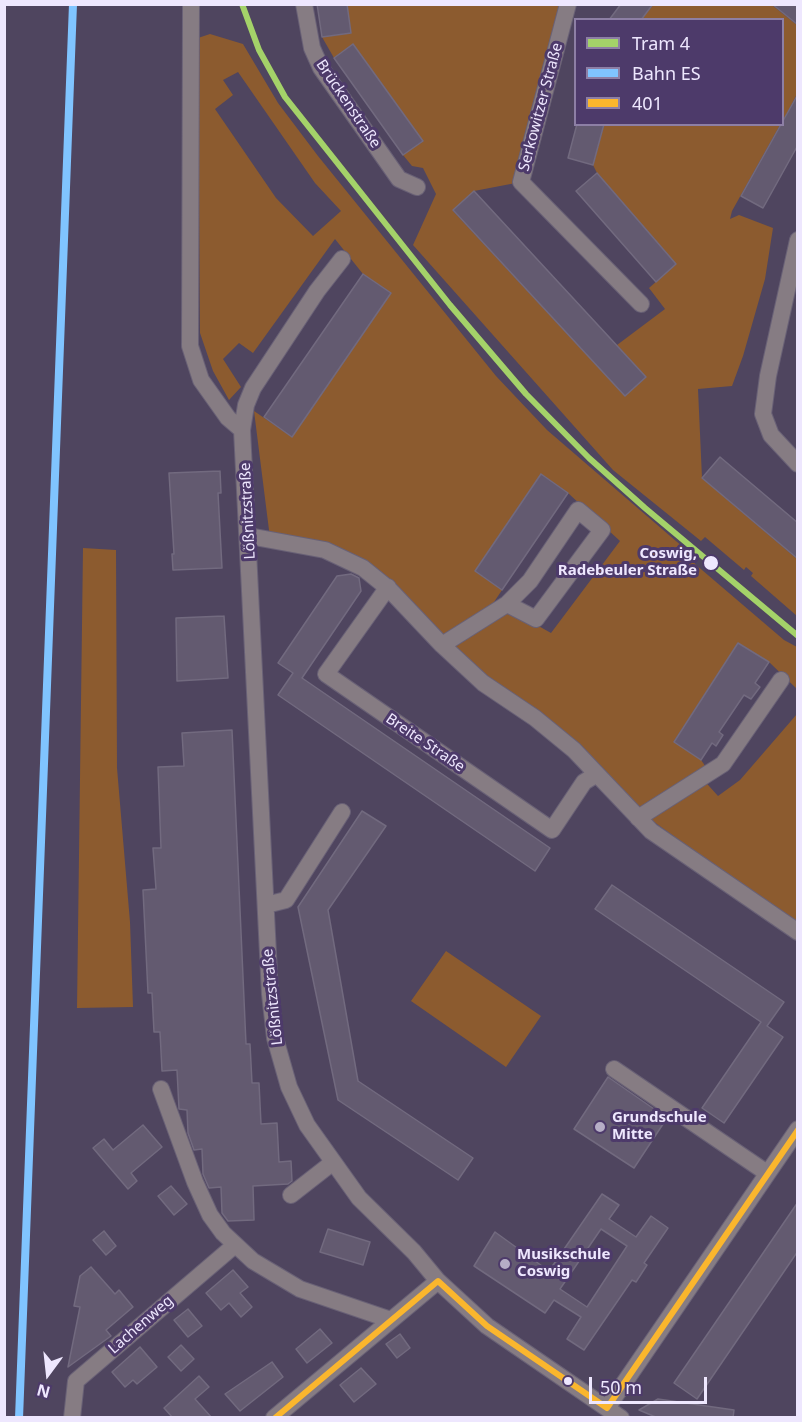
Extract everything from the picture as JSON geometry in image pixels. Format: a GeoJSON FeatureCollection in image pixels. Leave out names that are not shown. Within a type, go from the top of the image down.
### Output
{"type":"FeatureCollection","features":[{"type":"Feature","properties":{"kind":"street"},"geometry":{"type":"LineString","coordinates":[[191,4],[190,346],[201,380],[228,418],[242,430]]}},
{"type":"Feature","properties":{"kind":"street","name":"Brückenstraße"},"geometry":{"type":"LineString","coordinates":[[304,4],[312,48],[321,68],[399,179],[417,187]]}},
{"type":"Feature","properties":{"kind":"street","name":"Serkowitzer Straße"},"geometry":{"type":"LineString","coordinates":[[568,4],[521,182],[641,304]]}},
{"type":"Feature","properties":{"kind":"street"},"geometry":{"type":"LineString","coordinates":[[798,240],[768,376],[763,414],[771,435],[798,464]]}},
{"type":"Feature","properties":{"kind":"street","name":"Lößnitzstraße"},"geometry":{"type":"LineString","coordinates":[[342,259],[316,291],[254,388],[246,405],[242,430],[275,1038],[289,1086],[307,1125],[359,1198],[414,1252],[438,1281],[487,1326],[614,1413]]}},
{"type":"Feature","properties":{"kind":"street"},"geometry":{"type":"LineString","coordinates":[[442,645],[507,604],[530,581],[578,510],[602,530],[537,619],[507,604]]}},
{"type":"Feature","properties":{"kind":"street"},"geometry":{"type":"LineString","coordinates":[[249,536],[325,550],[363,568],[388,587],[442,645],[483,683],[535,718],[574,750],[651,831],[798,932]]}},
{"type":"Feature","properties":{"kind":"street","name":"Breite Straße"},"geometry":{"type":"LineString","coordinates":[[388,587],[326,675],[552,830],[584,782],[597,774]]}},
{"type":"Feature","properties":{"kind":"street"},"geometry":{"type":"LineString","coordinates":[[638,818],[723,764],[781,680]]}},
{"type":"Feature","properties":{"kind":"street"},"geometry":{"type":"LineString","coordinates":[[266,905],[286,900],[342,812]]}},
{"type":"Feature","properties":{"kind":"street"},"geometry":{"type":"LineString","coordinates":[[614,1069],[767,1173]]}},
{"type":"Feature","properties":{"kind":"street"},"geometry":{"type":"LineString","coordinates":[[161,1089],[195,1182],[210,1215],[235,1245],[253,1261],[300,1289],[391,1320]]}},
{"type":"Feature","properties":{"kind":"street"},"geometry":{"type":"LineString","coordinates":[[614,1413],[767,1173],[798,1129]]}},
{"type":"Feature","properties":{"kind":"street"},"geometry":{"type":"LineString","coordinates":[[291,1195],[332,1163]]}},
{"type":"Feature","properties":{"kind":"street","name":"Lachenweg"},"geometry":{"type":"LineString","coordinates":[[72,1418],[76,1381],[235,1245]]}},
{"type":"Feature","properties":{"kind":"street"},"geometry":{"type":"LineString","coordinates":[[274,1418],[438,1281]]}},
{"type":"Feature","properties":{"kind":"shaded area"},"geometry":{"type":"Polygon","coordinates":[[[347,5],[568,5],[521,182],[474,191],[453,211],[625,396],[646,377],[617,345],[665,309],[649,288],[676,264],[597,173],[593,165],[604,126],[779,126],[732,211],[730,219],[739,215],[773,228],[765,279],[743,356],[732,386],[698,389],[702,478],[797,559],[797,616],[751,576],[753,573],[746,567],[744,570],[705,537],[701,541],[613,470],[413,245],[436,194],[423,168],[412,166],[403,155],[422,141],[353,44],[334,58],[322,37],[351,33],[347,5]]]}},
{"type":"Feature","properties":{"kind":"shaded area"},"geometry":{"type":"Polygon","coordinates":[[[653,5],[772,5],[797,25],[797,94],[784,119],[784,18],[643,18],[653,5]]]}},
{"type":"Feature","properties":{"kind":"shaded area"},"geometry":{"type":"Polygon","coordinates":[[[210,34],[243,44],[278,103],[318,156],[496,376],[547,430],[691,554],[695,564],[784,640],[797,647],[797,689],[769,662],[738,643],[674,741],[701,760],[708,770],[700,776],[718,796],[740,780],[797,714],[797,925],[643,814],[484,682],[363,567],[270,538],[254,411],[292,437],[391,293],[363,274],[335,239],[253,353],[239,343],[223,359],[241,387],[229,400],[213,371],[200,333],[198,38],[210,34]],[[238,72],[223,80],[233,95],[215,109],[276,198],[313,236],[341,211],[315,183],[238,72]],[[541,474],[475,571],[502,590],[488,611],[506,612],[526,619],[551,633],[620,541],[568,493],[541,474]]]}},
{"type":"Feature","properties":{"kind":"shaded area"},"geometry":{"type":"Polygon","coordinates":[[[83,548],[116,550],[117,768],[130,922],[133,1007],[77,1008],[83,548]]]}},
{"type":"Feature","properties":{"kind":"shaded area"},"geometry":{"type":"Polygon","coordinates":[[[446,951],[541,1016],[506,1067],[411,1001],[446,951]]]}},
{"type":"Feature","properties":{"kind":"building"},"geometry":{"type":"Polygon","coordinates":[[[317,4],[347,4],[351,33],[322,37],[317,4]]]}},
{"type":"Feature","properties":{"kind":"building"},"geometry":{"type":"Polygon","coordinates":[[[621,4],[653,4],[642,18],[610,18],[621,4]]]}},
{"type":"Feature","properties":{"kind":"building"},"geometry":{"type":"Polygon","coordinates":[[[772,4],[798,4],[798,25],[772,4]]]}},
{"type":"Feature","properties":{"kind":"building"},"geometry":{"type":"Polygon","coordinates":[[[353,44],[423,141],[403,155],[334,58],[353,44]]]}},
{"type":"Feature","properties":{"kind":"building"},"geometry":{"type":"Polygon","coordinates":[[[798,94],[798,145],[763,208],[741,196],[780,126],[784,126],[784,119],[798,94]]]}},
{"type":"Feature","properties":{"kind":"building"},"geometry":{"type":"Polygon","coordinates":[[[576,126],[603,126],[593,165],[568,158],[576,126]]]}},
{"type":"Feature","properties":{"kind":"building"},"geometry":{"type":"Polygon","coordinates":[[[597,173],[676,264],[656,282],[576,191],[597,173]]]}},
{"type":"Feature","properties":{"kind":"building"},"geometry":{"type":"Polygon","coordinates":[[[474,191],[646,377],[625,396],[453,210],[474,191]]]}},
{"type":"Feature","properties":{"kind":"building"},"geometry":{"type":"Polygon","coordinates":[[[363,274],[391,293],[292,437],[264,417],[363,274]]]}},
{"type":"Feature","properties":{"kind":"building"},"geometry":{"type":"Polygon","coordinates":[[[720,457],[798,523],[798,559],[702,478],[720,457]]]}},
{"type":"Feature","properties":{"kind":"building"},"geometry":{"type":"Polygon","coordinates":[[[220,471],[221,493],[218,493],[222,568],[173,570],[169,473],[220,471]]]}},
{"type":"Feature","properties":{"kind":"building"},"geometry":{"type":"Polygon","coordinates":[[[541,474],[568,493],[502,590],[475,571],[541,474]]]}},
{"type":"Feature","properties":{"kind":"building"},"geometry":{"type":"Polygon","coordinates":[[[351,574],[359,578],[361,591],[302,678],[550,848],[535,871],[278,695],[293,673],[278,663],[337,576],[351,574]]]}},
{"type":"Feature","properties":{"kind":"building"},"geometry":{"type":"Polygon","coordinates":[[[224,616],[228,678],[177,681],[176,618],[224,616]]]}},
{"type":"Feature","properties":{"kind":"building"},"geometry":{"type":"Polygon","coordinates":[[[738,643],[769,662],[755,683],[760,687],[751,699],[744,695],[719,732],[723,735],[716,746],[712,743],[701,760],[674,742],[738,643]]]}},
{"type":"Feature","properties":{"kind":"building"},"geometry":{"type":"Polygon","coordinates":[[[232,730],[246,1044],[250,1044],[252,1083],[259,1083],[261,1124],[277,1123],[279,1162],[291,1161],[292,1181],[288,1184],[253,1186],[254,1220],[228,1221],[222,1213],[221,1187],[209,1188],[203,1174],[202,1149],[194,1150],[188,1133],[187,1110],[179,1109],[177,1070],[162,1071],[160,1032],[154,1032],[152,993],[148,993],[143,890],[156,889],[153,848],[161,848],[158,767],[184,766],[182,733],[232,730]]]}},
{"type":"Feature","properties":{"kind":"building"},"geometry":{"type":"Polygon","coordinates":[[[362,811],[386,826],[328,910],[358,1081],[473,1158],[458,1180],[338,1100],[298,907],[362,811]]]}},
{"type":"Feature","properties":{"kind":"building"},"geometry":{"type":"Polygon","coordinates":[[[612,885],[784,1002],[767,1026],[783,1037],[724,1123],[702,1108],[761,1022],[595,909],[612,885]]]}},
{"type":"Feature","properties":{"kind":"building"},"geometry":{"type":"Polygon","coordinates":[[[608,1077],[667,1118],[634,1168],[574,1129],[608,1077]]]}},
{"type":"Feature","properties":{"kind":"building"},"geometry":{"type":"Polygon","coordinates":[[[143,1125],[162,1147],[131,1173],[137,1181],[128,1189],[93,1148],[104,1139],[113,1150],[143,1125]]]}},
{"type":"Feature","properties":{"kind":"building"},"geometry":{"type":"Polygon","coordinates":[[[171,1186],[187,1204],[174,1215],[158,1196],[171,1186]]]}},
{"type":"Feature","properties":{"kind":"building"},"geometry":{"type":"Polygon","coordinates":[[[602,1194],[619,1205],[609,1219],[636,1237],[651,1216],[668,1228],[644,1263],[647,1265],[636,1282],[632,1280],[584,1350],[567,1339],[581,1317],[554,1300],[545,1313],[474,1266],[495,1232],[549,1271],[602,1194]],[[601,1229],[560,1289],[587,1307],[627,1246],[601,1229]]]}},
{"type":"Feature","properties":{"kind":"building"},"geometry":{"type":"Polygon","coordinates":[[[798,1202],[798,1251],[697,1399],[674,1383],[798,1202]]]}},
{"type":"Feature","properties":{"kind":"building"},"geometry":{"type":"Polygon","coordinates":[[[328,1229],[370,1242],[363,1265],[320,1252],[328,1229]]]}},
{"type":"Feature","properties":{"kind":"building"},"geometry":{"type":"Polygon","coordinates":[[[104,1231],[116,1246],[106,1255],[93,1240],[104,1231]]]}},
{"type":"Feature","properties":{"kind":"building"},"geometry":{"type":"Polygon","coordinates":[[[91,1267],[115,1294],[119,1290],[133,1307],[106,1330],[111,1336],[68,1367],[80,1307],[74,1306],[80,1276],[91,1267]]]}},
{"type":"Feature","properties":{"kind":"building"},"geometry":{"type":"Polygon","coordinates":[[[233,1270],[248,1287],[240,1293],[252,1307],[241,1317],[229,1303],[221,1310],[206,1293],[233,1270]]]}},
{"type":"Feature","properties":{"kind":"building"},"geometry":{"type":"Polygon","coordinates":[[[188,1309],[202,1326],[188,1337],[174,1320],[188,1309]]]}},
{"type":"Feature","properties":{"kind":"building"},"geometry":{"type":"Polygon","coordinates":[[[320,1329],[332,1343],[307,1363],[296,1349],[320,1329]]]}},
{"type":"Feature","properties":{"kind":"building"},"geometry":{"type":"Polygon","coordinates":[[[400,1334],[410,1348],[397,1358],[386,1344],[400,1334]]]}},
{"type":"Feature","properties":{"kind":"building"},"geometry":{"type":"Polygon","coordinates":[[[181,1345],[194,1359],[181,1371],[168,1357],[181,1345]]]}},
{"type":"Feature","properties":{"kind":"building"},"geometry":{"type":"Polygon","coordinates":[[[140,1347],[157,1367],[137,1384],[133,1380],[125,1387],[112,1372],[140,1347]]]}},
{"type":"Feature","properties":{"kind":"building"},"geometry":{"type":"Polygon","coordinates":[[[272,1362],[283,1377],[240,1411],[225,1394],[272,1362]]]}},
{"type":"Feature","properties":{"kind":"building"},"geometry":{"type":"Polygon","coordinates":[[[361,1368],[376,1384],[354,1402],[340,1385],[361,1368]]]}},
{"type":"Feature","properties":{"kind":"building"},"geometry":{"type":"Polygon","coordinates":[[[199,1376],[209,1387],[195,1399],[212,1418],[173,1418],[164,1408],[199,1376]]]}},
{"type":"Feature","properties":{"kind":"building"},"geometry":{"type":"Polygon","coordinates":[[[658,1399],[734,1410],[733,1418],[658,1418],[639,1410],[658,1399]]]}},
{"type":"Feature","properties":{"kind":"tram line","name":"4"},"geometry":{"type":"LineString","coordinates":[[242,4],[259,50],[285,97],[450,305],[526,394],[589,458],[645,508],[798,636]]}},
{"type":"Feature","properties":{"kind":"rail line","name":"ES"},"geometry":{"type":"LineString","coordinates":[[19,1418],[73,4]]}},
{"type":"Feature","properties":{"kind":"transit line","name":"401"},"geometry":{"type":"LineString","coordinates":[[275,1418],[438,1281],[487,1326],[607,1408],[798,1130]]}},
{"type":"Feature","properties":{"kind":"place","name":"Coswig, Radebeuler Straße"},"geometry":{"type":"Point","coordinates":[711,563]}},
{"type":"Feature","properties":{"kind":"place","name":"Grundschule Mitte"},"geometry":{"type":"Point","coordinates":[600,1127]}},
{"type":"Feature","properties":{"kind":"place","name":"Musikschule Coswig"},"geometry":{"type":"Point","coordinates":[505,1264]}}]}
